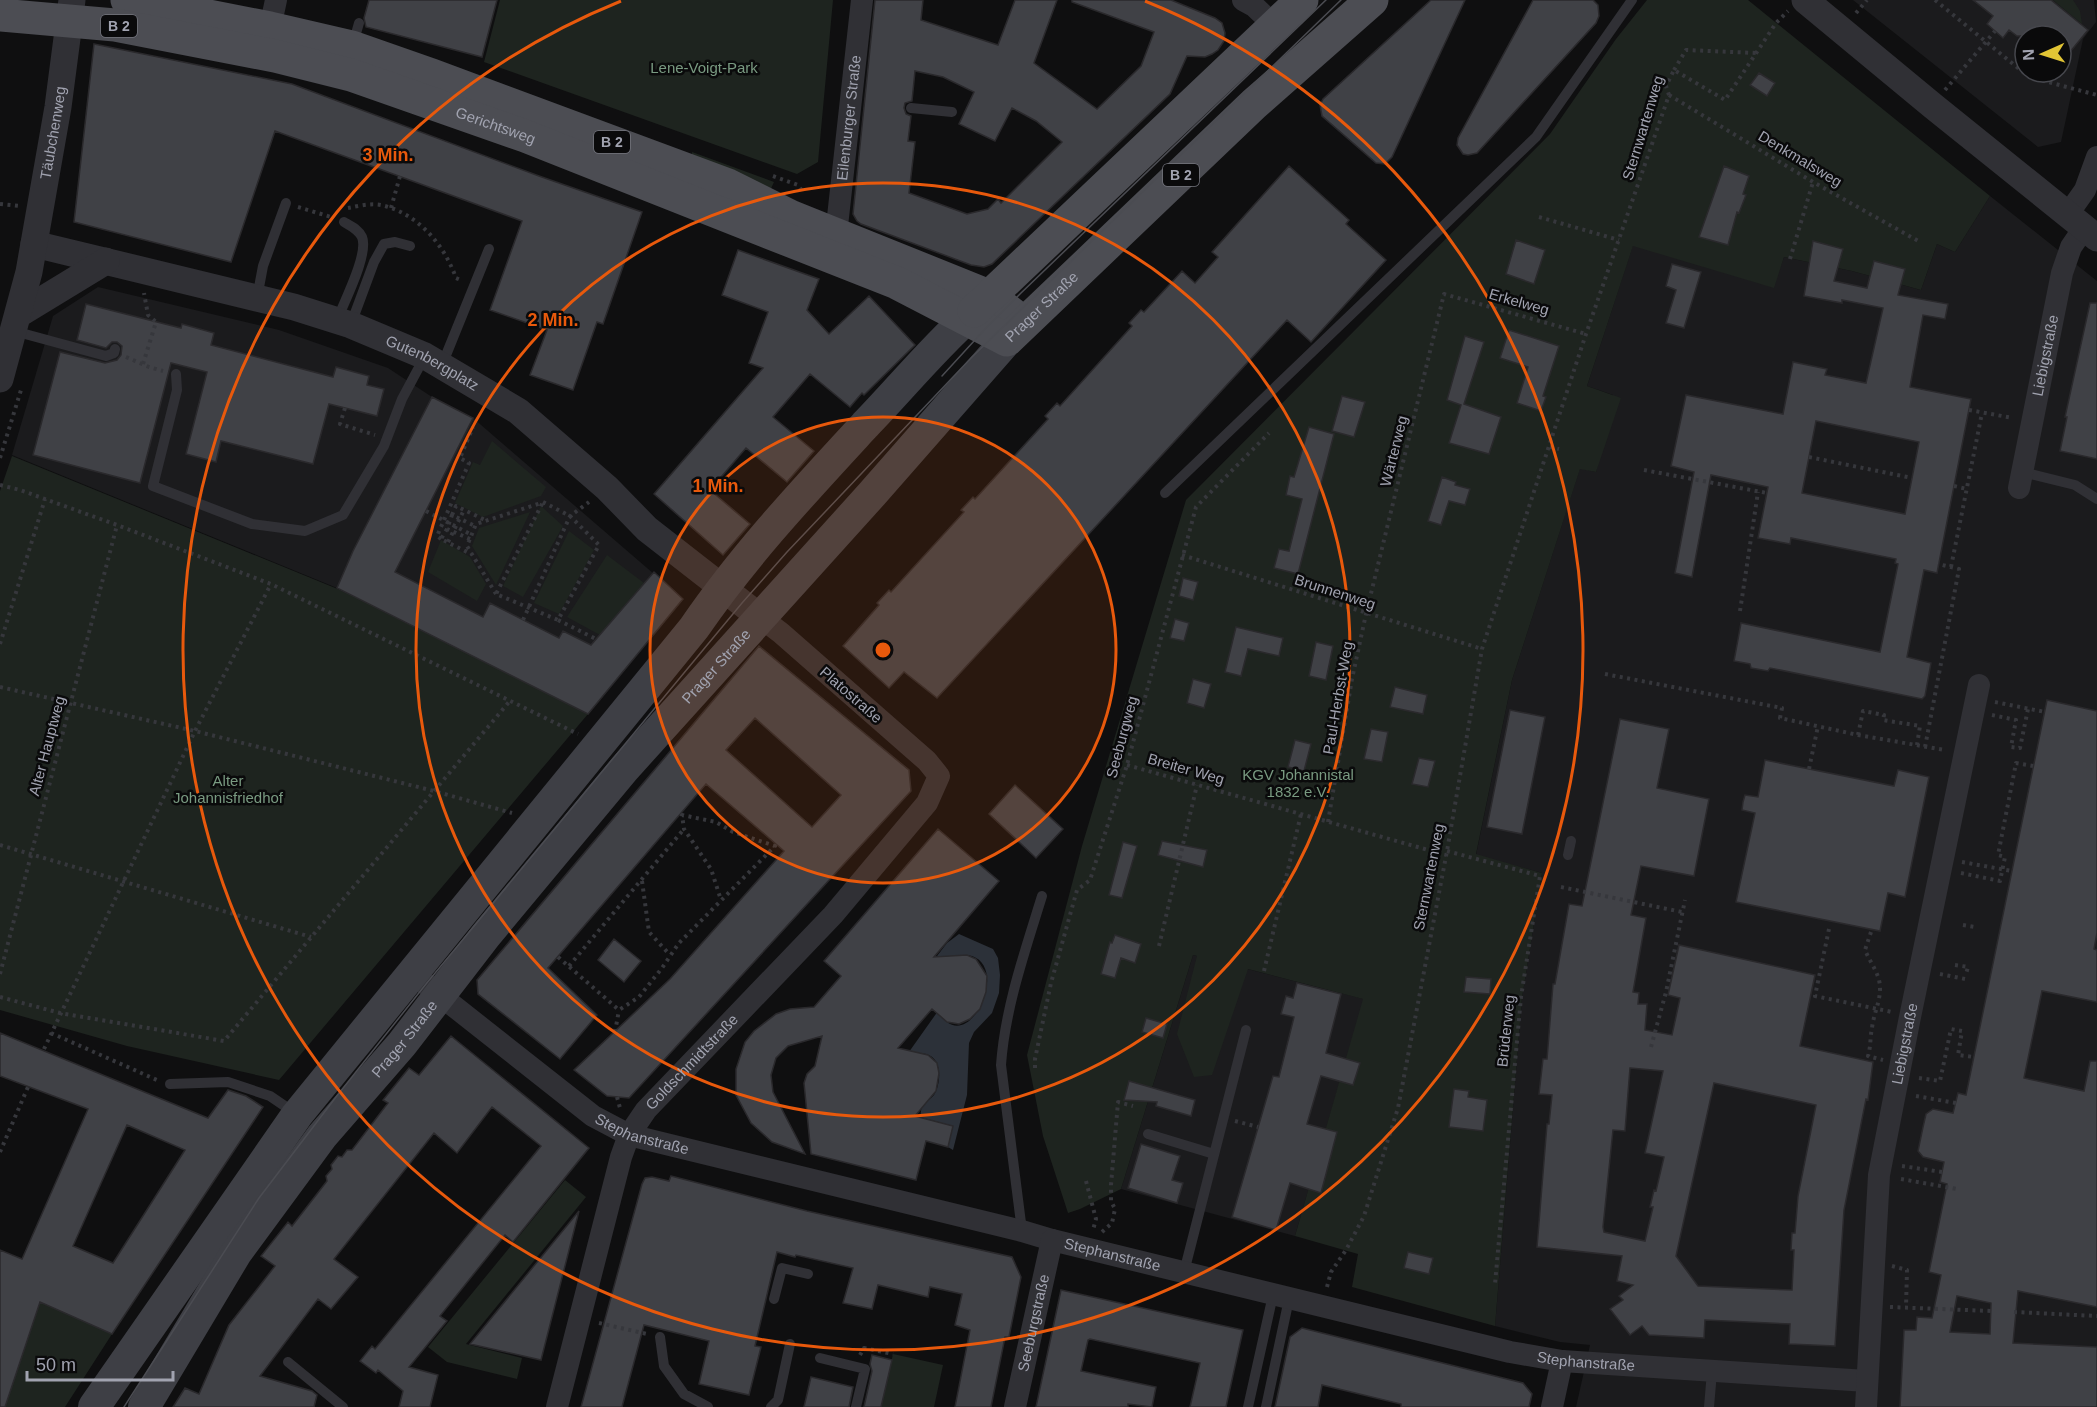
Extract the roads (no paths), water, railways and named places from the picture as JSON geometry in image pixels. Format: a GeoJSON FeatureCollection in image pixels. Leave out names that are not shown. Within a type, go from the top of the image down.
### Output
{"type":"FeatureCollection","features":[{"type":"Feature","properties":{"kind":"main road","name":"Gerichtsweg"},"geometry":{"type":"LineString","coordinates":[[127,0],[275,56],[351,75],[402,92],[831,246],[989,296]]}},
{"type":"Feature","properties":{"kind":"main road"},"geometry":{"type":"LineString","coordinates":[[94,1407],[297,1115],[694,628],[722,587],[800,496],[940,343],[1302,0]]}},
{"type":"Feature","properties":{"kind":"main road","name":"Prager Straße"},"geometry":{"type":"LineString","coordinates":[[144,1407],[243,1244],[322,1136],[402,1044],[486,936],[624,769],[1016,332],[1254,104],[1372,0]]}},
{"type":"Feature","properties":{"kind":"main road","name":"Gerichtsweg"},"geometry":{"type":"LineString","coordinates":[[0,15],[71,10],[114,25],[170,17],[273,14],[356,35],[728,185],[790,216],[831,246],[966,319]]}},
{"type":"Feature","properties":{"kind":"main road","name":"B 2"},"geometry":{"type":"LineString","coordinates":[[989,296],[1016,332]]}},
{"type":"Feature","properties":{"kind":"main road","name":"B 2"},"geometry":{"type":"LineString","coordinates":[[966,319],[1016,332]]}},
{"type":"Feature","properties":{"kind":"street","name":"Eilenburger Straße"},"geometry":{"type":"LineString","coordinates":[[831,246],[857,104],[862,0]]}},
{"type":"Feature","properties":{"kind":"street"},"geometry":{"type":"LineString","coordinates":[[1243,0],[1254,6],[1275,26]]}},
{"type":"Feature","properties":{"kind":"street"},"geometry":{"type":"LineString","coordinates":[[1799,4],[1933,106],[2083,227]]}},
{"type":"Feature","properties":{"kind":"street","name":"Täubchenweg"},"geometry":{"type":"LineString","coordinates":[[11,382],[11,330],[34,244],[58,107],[71,10]]}},
{"type":"Feature","properties":{"kind":"street","name":"Liebigstraße"},"geometry":{"type":"LineString","coordinates":[[2021,480],[2062,273],[2071,247],[2083,227],[2085,190],[2097,157]]}},
{"type":"Feature","properties":{"kind":"street","name":"Gutenbergplatz"},"geometry":{"type":"LineString","coordinates":[[34,244],[256,298],[344,322],[434,361],[518,411],[607,488],[647,529],[760,617]]}},
{"type":"Feature","properties":{"kind":"street"},"geometry":{"type":"LineString","coordinates":[[11,330],[106,261]]}},
{"type":"Feature","properties":{"kind":"street","name":"Platostraße"},"geometry":{"type":"LineString","coordinates":[[760,617],[927,761],[939,776]]}},
{"type":"Feature","properties":{"kind":"street","name":"Liebigstraße"},"geometry":{"type":"LineString","coordinates":[[1866,1407],[1880,1175],[1910,1017],[1979,685]]}},
{"type":"Feature","properties":{"kind":"street","name":"Goldschmidtstraße"},"geometry":{"type":"LineString","coordinates":[[556,1407],[621,1157],[630,1135],[646,1110],[833,915],[927,803],[939,776]]}},
{"type":"Feature","properties":{"kind":"street","name":"Stephanstraße"},"geometry":{"type":"LineString","coordinates":[[413,974],[593,1116],[630,1135],[1052,1240],[1091,1239],[1184,1272],[1510,1352],[1562,1361],[1867,1382]]}},
{"type":"Feature","properties":{"kind":"street","name":"Seeburgstraße"},"geometry":{"type":"LineString","coordinates":[[1015,1407],[1052,1240]]}},
{"type":"Feature","properties":{"kind":"street"},"geometry":{"type":"LineString","coordinates":[[1552,1407],[1562,1361]]}},
{"type":"Feature","properties":{"kind":"lane"},"geometry":{"type":"LineString","coordinates":[[1165,493],[1536,137],[1632,0]]}},
{"type":"Feature","properties":{"kind":"lane"},"geometry":{"type":"LineString","coordinates":[[911,108],[952,112]]}},
{"type":"Feature","properties":{"kind":"lane"},"geometry":{"type":"LineString","coordinates":[[256,298],[263,266],[286,203]]}},
{"type":"Feature","properties":{"kind":"lane"},"geometry":{"type":"LineString","coordinates":[[344,222],[358,230],[363,240],[362,255],[344,322]]}},
{"type":"Feature","properties":{"kind":"lane"},"geometry":{"type":"LineString","coordinates":[[344,322],[384,244],[395,242],[410,246]]}},
{"type":"Feature","properties":{"kind":"lane"},"geometry":{"type":"LineString","coordinates":[[176,374],[177,390],[153,486],[252,524],[305,531],[343,515],[387,439],[402,399],[434,361],[489,249]]}},
{"type":"Feature","properties":{"kind":"lane"},"geometry":{"type":"LineString","coordinates":[[11,330],[106,356],[114,351]]}},
{"type":"Feature","properties":{"kind":"lane"},"geometry":{"type":"LineString","coordinates":[[2021,480],[2075,485],[2097,499]]}},
{"type":"Feature","properties":{"kind":"lane"},"geometry":{"type":"LineString","coordinates":[[1568,855],[1570,841]]}},
{"type":"Feature","properties":{"kind":"lane"},"geometry":{"type":"LineString","coordinates":[[1022,1231],[1001,1065],[1002,1043],[1021,965],[1042,896]]}},
{"type":"Feature","properties":{"kind":"lane"},"geometry":{"type":"LineString","coordinates":[[1184,1272],[1246,1030]]}},
{"type":"Feature","properties":{"kind":"lane"},"geometry":{"type":"LineString","coordinates":[[170,1084],[228,1082],[270,1096],[297,1115]]}},
{"type":"Feature","properties":{"kind":"lane"},"geometry":{"type":"LineString","coordinates":[[1148,1134],[1214,1154]]}},
{"type":"Feature","properties":{"kind":"lane"},"geometry":{"type":"LineString","coordinates":[[774,1299],[782,1268],[808,1274]]}},
{"type":"Feature","properties":{"kind":"lane"},"geometry":{"type":"LineString","coordinates":[[1248,1407],[1281,1297]]}},
{"type":"Feature","properties":{"kind":"lane"},"geometry":{"type":"LineString","coordinates":[[1266,1407],[1281,1297]]}},
{"type":"Feature","properties":{"kind":"lane"},"geometry":{"type":"LineString","coordinates":[[660,1337],[664,1366],[684,1394],[708,1407]]}},
{"type":"Feature","properties":{"kind":"lane"},"geometry":{"type":"LineString","coordinates":[[771,1407],[778,1400],[790,1344]]}},
{"type":"Feature","properties":{"kind":"lane"},"geometry":{"type":"LineString","coordinates":[[819,1358],[865,1369],[856,1407]]}},
{"type":"Feature","properties":{"kind":"lane"},"geometry":{"type":"LineString","coordinates":[[288,1362],[343,1407]]}},
{"type":"Feature","properties":{"kind":"lane"},"geometry":{"type":"LineString","coordinates":[[1709,1407],[1712,1372]]}},
{"type":"Feature","properties":{"kind":"tram line"},"geometry":{"type":"LineString","coordinates":[[942,376],[1021,293],[1326,0]]}},
{"type":"Feature","properties":{"kind":"tram line"},"geometry":{"type":"LineString","coordinates":[[124,1407],[259,1198],[336,1097],[426,984],[742,603],[787,552],[972,357],[1341,0]]}},
{"type":"Feature","properties":{"kind":"park label","name":"Lene-Voigt-Park"},"geometry":{"type":"Point","coordinates":[704,68]}},
{"type":"Feature","properties":{"kind":"park label","name":"KGV Johannistal 1832 e.V."},"geometry":{"type":"Point","coordinates":[1298,784]}},
{"type":"Feature","properties":{"kind":"park label","name":"Alter Johannisfriedhof"},"geometry":{"type":"Point","coordinates":[228,790]}}]}
